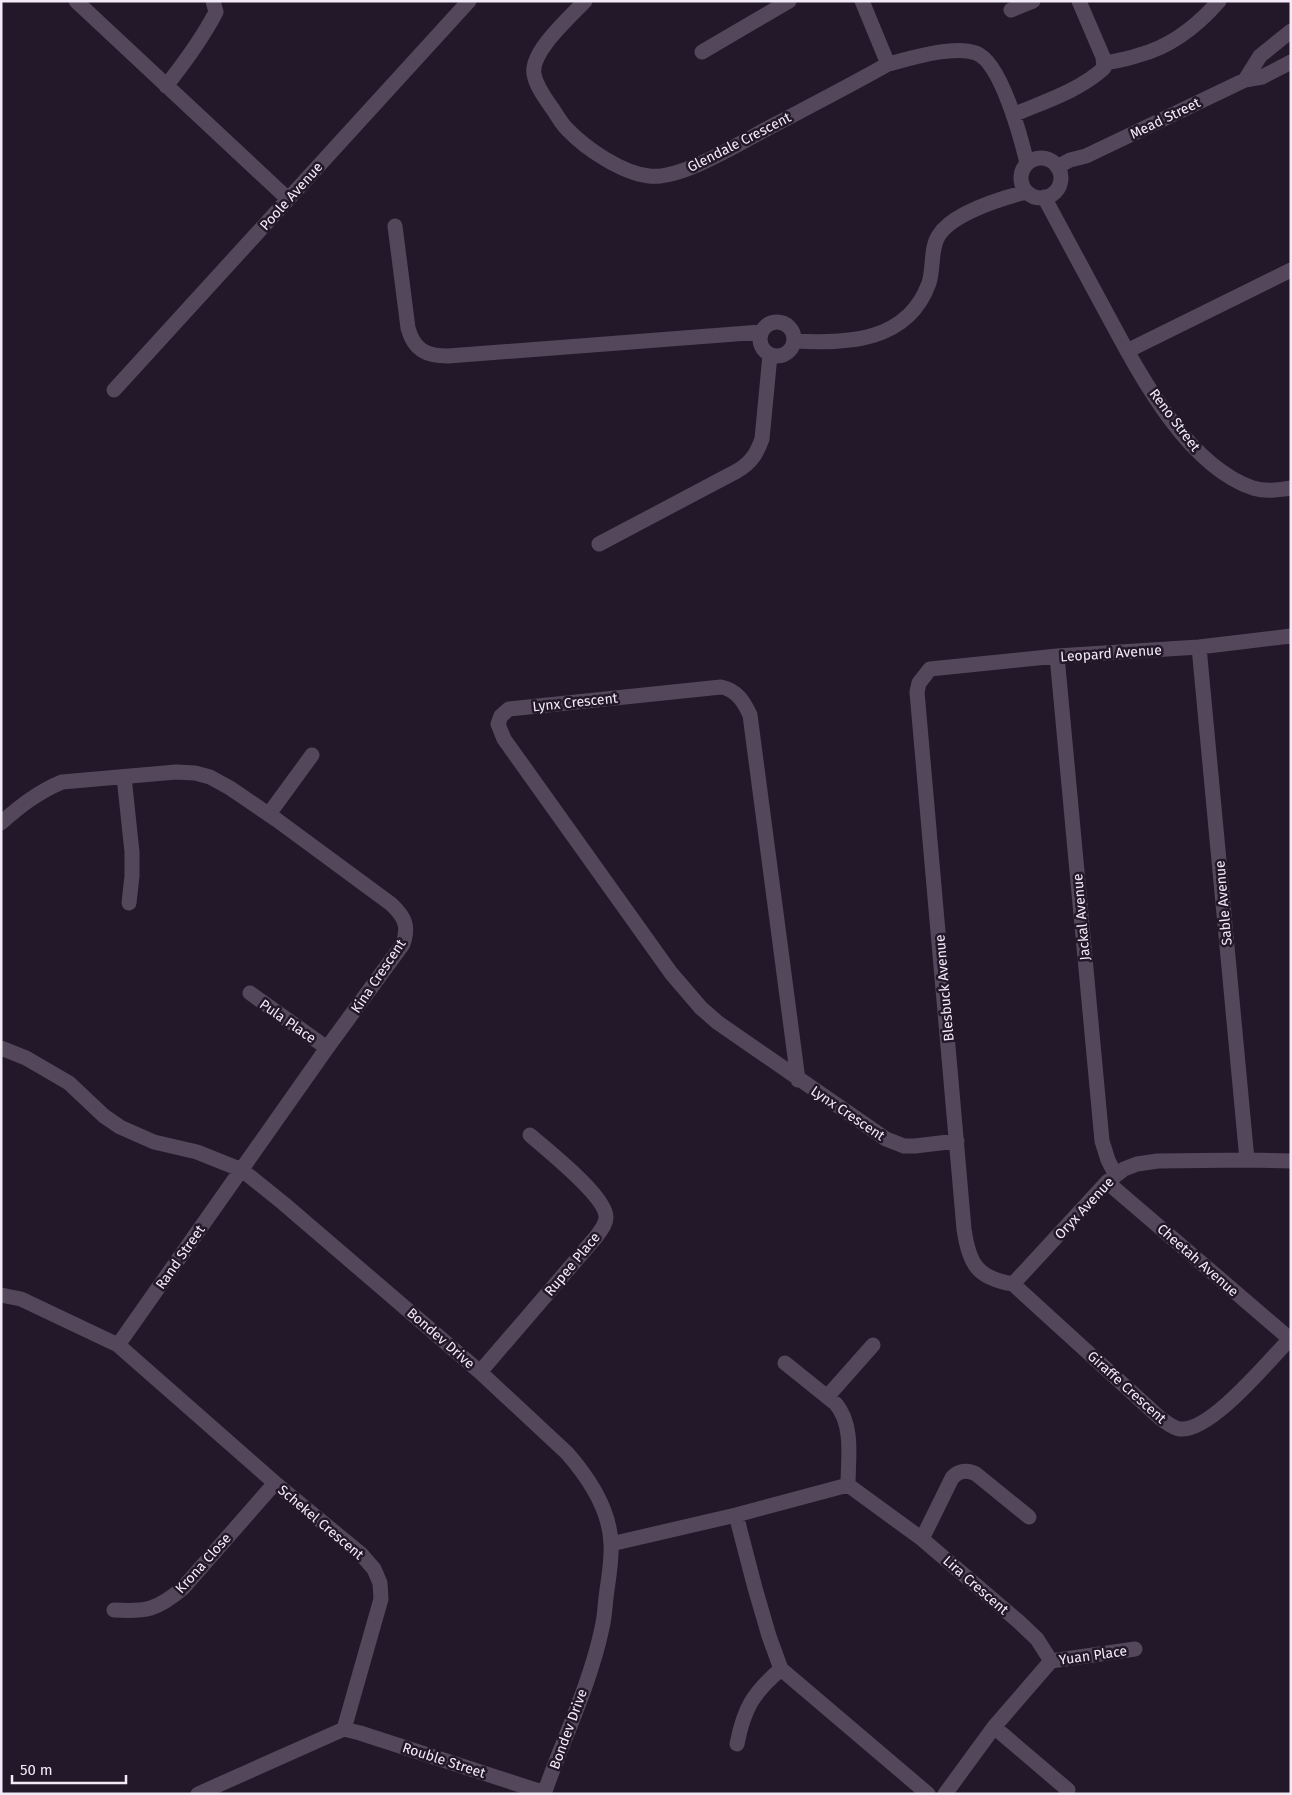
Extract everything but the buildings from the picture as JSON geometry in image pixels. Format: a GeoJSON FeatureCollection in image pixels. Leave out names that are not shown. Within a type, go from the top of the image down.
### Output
{"type":"FeatureCollection","features":[{"type":"Feature","properties":{"kind":"street"},"geometry":{"type":"LineString","coordinates":[[76,1],[288,199]]}},
{"type":"Feature","properties":{"kind":"street"},"geometry":{"type":"LineString","coordinates":[[166,86],[195,49],[209,25],[216,12],[213,1]]}},
{"type":"Feature","properties":{"kind":"street","name":"Poole Avenue"},"geometry":{"type":"LineString","coordinates":[[114,390],[468,1]]}},
{"type":"Feature","properties":{"kind":"street","name":"Glendale Crescent"},"geometry":{"type":"LineString","coordinates":[[584,1],[539,54],[534,65],[534,75],[546,99],[566,128],[575,137],[606,159],[621,168],[635,173],[663,176],[694,166],[888,64],[943,52],[967,52],[982,56],[990,63],[1033,161]]}},
{"type":"Feature","properties":{"kind":"street"},"geometry":{"type":"LineString","coordinates":[[702,52],[789,1]]}},
{"type":"Feature","properties":{"kind":"street"},"geometry":{"type":"LineString","coordinates":[[862,1],[888,64]]}},
{"type":"Feature","properties":{"kind":"street"},"geometry":{"type":"LineString","coordinates":[[1011,10],[1033,1]]}},
{"type":"Feature","properties":{"kind":"street"},"geometry":{"type":"LineString","coordinates":[[1013,115],[1082,84],[1104,68],[1104,63],[1079,1]]}},
{"type":"Feature","properties":{"kind":"street"},"geometry":{"type":"LineString","coordinates":[[1104,63],[1140,55],[1172,41],[1211,11],[1219,1]]}},
{"type":"Feature","properties":{"kind":"street"},"geometry":{"type":"LineString","coordinates":[[1245,80],[1260,56],[1291,31]]}},
{"type":"Feature","properties":{"kind":"street","name":"Mead Street"},"geometry":{"type":"LineString","coordinates":[[1058,170],[1070,160],[1086,156],[1245,80],[1262,77],[1291,62]]}},
{"type":"Feature","properties":{"kind":"street"},"geometry":{"type":"LineString","coordinates":[[1049,160],[1058,170],[1059,184],[1049,195],[1034,197],[1024,187],[1022,170],[1033,161],[1049,160]]}},
{"type":"Feature","properties":{"kind":"street"},"geometry":{"type":"LineString","coordinates":[[794,341],[843,342],[863,339],[892,328],[916,307],[925,293],[930,279],[935,245],[939,235],[963,216],[1024,187]]}},
{"type":"Feature","properties":{"kind":"street","name":"Reno Street"},"geometry":{"type":"LineString","coordinates":[[1049,195],[1059,223],[1076,259],[1127,351],[1162,407],[1189,444],[1204,458],[1236,480],[1252,488],[1270,491],[1291,488]]}},
{"type":"Feature","properties":{"kind":"street"},"geometry":{"type":"LineString","coordinates":[[395,226],[408,328],[414,343],[430,355],[448,356],[761,332]]}},
{"type":"Feature","properties":{"kind":"street"},"geometry":{"type":"LineString","coordinates":[[1127,351],[1291,270]]}},
{"type":"Feature","properties":{"kind":"street"},"geometry":{"type":"LineString","coordinates":[[781,322],[791,329],[794,341],[790,351],[775,357],[770,356],[762,348],[759,338],[761,332],[769,323],[781,322]]}},
{"type":"Feature","properties":{"kind":"street"},"geometry":{"type":"LineString","coordinates":[[599,544],[738,471],[753,459],[762,438],[770,356]]}},
{"type":"Feature","properties":{"kind":"street","name":"Leopard Avenue"},"geometry":{"type":"LineString","coordinates":[[930,668],[1057,656],[1199,647],[1291,636]]}},
{"type":"Feature","properties":{"kind":"street","name":"Sable Avenue"},"geometry":{"type":"LineString","coordinates":[[1199,647],[1247,1160]]}},
{"type":"Feature","properties":{"kind":"street","name":"Jackal Avenue"},"geometry":{"type":"LineString","coordinates":[[1057,656],[1102,1141],[1111,1178]]}},
{"type":"Feature","properties":{"kind":"street","name":"Blesbuck Avenue"},"geometry":{"type":"LineString","coordinates":[[930,668],[919,683],[917,692],[964,1229],[967,1248],[972,1260],[986,1276],[997,1281],[1013,1284]]}},
{"type":"Feature","properties":{"kind":"street","name":"Lynx Crescent"},"geometry":{"type":"LineString","coordinates":[[798,1080],[750,716],[744,702],[729,689],[714,688],[509,709],[500,716],[498,724],[504,738],[676,979],[701,1008],[798,1080],[896,1144],[915,1146],[957,1141]]}},
{"type":"Feature","properties":{"kind":"street"},"geometry":{"type":"LineString","coordinates":[[269,814],[312,755]]}},
{"type":"Feature","properties":{"kind":"street","name":"Kina Crescent"},"geometry":{"type":"LineString","coordinates":[[1,823],[28,799],[62,782],[176,772],[195,773],[210,777],[230,788],[269,814],[392,904],[401,914],[407,932],[404,944],[327,1048],[242,1170]]}},
{"type":"Feature","properties":{"kind":"street"},"geometry":{"type":"LineString","coordinates":[[124,777],[132,852],[129,903]]}},
{"type":"Feature","properties":{"kind":"street","name":"Pula Place"},"geometry":{"type":"LineString","coordinates":[[250,993],[327,1048]]}},
{"type":"Feature","properties":{"kind":"street","name":"Bondev Drive"},"geometry":{"type":"LineString","coordinates":[[1,1048],[26,1058],[69,1083],[104,1116],[120,1127],[154,1142],[198,1152],[242,1170],[480,1372],[567,1453],[578,1466],[599,1500],[611,1544],[603,1627],[582,1692],[545,1793]]}},
{"type":"Feature","properties":{"kind":"street","name":"Rupee Place"},"geometry":{"type":"LineString","coordinates":[[480,1372],[596,1237],[604,1227],[606,1218],[605,1210],[586,1186],[530,1135]]}},
{"type":"Feature","properties":{"kind":"street","name":"Oryx Avenue"},"geometry":{"type":"LineString","coordinates":[[1013,1284],[1111,1178],[1137,1164],[1247,1160],[1291,1161]]}},
{"type":"Feature","properties":{"kind":"street","name":"Rand Street"},"geometry":{"type":"LineString","coordinates":[[118,1345],[242,1170]]}},
{"type":"Feature","properties":{"kind":"street","name":"Cheetah Avenue"},"geometry":{"type":"LineString","coordinates":[[1111,1178],[1290,1339]]}},
{"type":"Feature","properties":{"kind":"street","name":"Giraffe Crescent"},"geometry":{"type":"LineString","coordinates":[[1013,1284],[1160,1418],[1173,1427],[1181,1429],[1189,1428],[1217,1414],[1290,1339]]}},
{"type":"Feature","properties":{"kind":"street","name":"Schekel Crescent"},"geometry":{"type":"LineString","coordinates":[[1,1295],[21,1299],[118,1345],[361,1554],[374,1569],[380,1583],[381,1599],[344,1729]]}},
{"type":"Feature","properties":{"kind":"street"},"geometry":{"type":"LineString","coordinates":[[827,1397],[873,1345]]}},
{"type":"Feature","properties":{"kind":"street"},"geometry":{"type":"LineString","coordinates":[[611,1544],[736,1515],[848,1485],[848,1432],[846,1420],[842,1412],[785,1362]]}},
{"type":"Feature","properties":{"kind":"street"},"geometry":{"type":"LineString","coordinates":[[922,1539],[952,1478],[963,1471],[972,1471],[1030,1517]]}},
{"type":"Feature","properties":{"kind":"street","name":"Krona Close"},"geometry":{"type":"LineString","coordinates":[[114,1610],[140,1612],[169,1600],[183,1588],[275,1482]]}},
{"type":"Feature","properties":{"kind":"street","name":"Lira Crescent"},"geometry":{"type":"LineString","coordinates":[[848,1485],[922,1539],[1037,1639],[1051,1661]]}},
{"type":"Feature","properties":{"kind":"street"},"geometry":{"type":"LineString","coordinates":[[736,1515],[769,1636],[781,1669],[928,1794]]}},
{"type":"Feature","properties":{"kind":"street","name":"Yuan Place"},"geometry":{"type":"LineString","coordinates":[[1051,1661],[1135,1649]]}},
{"type":"Feature","properties":{"kind":"street"},"geometry":{"type":"LineString","coordinates":[[945,1794],[994,1727],[1051,1661]]}},
{"type":"Feature","properties":{"kind":"street"},"geometry":{"type":"LineString","coordinates":[[737,1744],[740,1726],[746,1709],[766,1682],[781,1669]]}},
{"type":"Feature","properties":{"kind":"street"},"geometry":{"type":"LineString","coordinates":[[994,1727],[1068,1790]]}},
{"type":"Feature","properties":{"kind":"street"},"geometry":{"type":"LineString","coordinates":[[198,1794],[344,1729]]}},
{"type":"Feature","properties":{"kind":"street","name":"Rouble Street"},"geometry":{"type":"LineString","coordinates":[[344,1729],[545,1793]]}}]}
